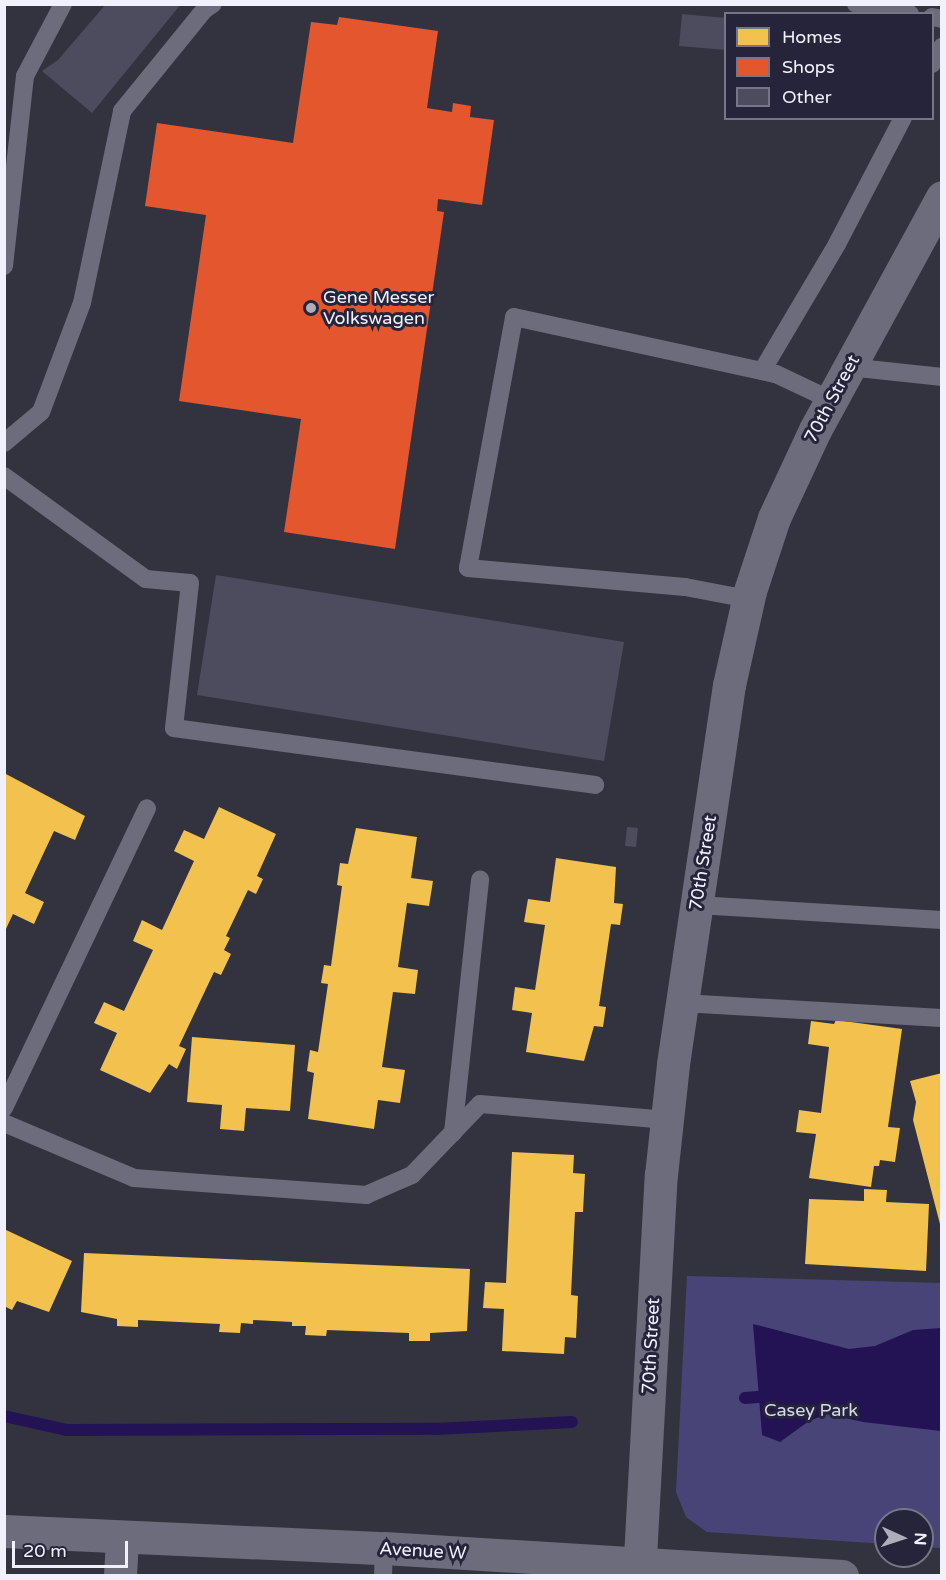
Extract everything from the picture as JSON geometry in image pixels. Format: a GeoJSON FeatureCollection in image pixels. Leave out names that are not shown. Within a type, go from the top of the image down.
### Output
{"type":"FeatureCollection","features":[{"type":"Feature","properties":{"kind":"street","name":"70th Street"},"geometry":{"type":"LineString","coordinates":[[639,1569],[667,1120],[729,684],[748,599],[774,518],[831,400],[942,197]]}},
{"type":"Feature","properties":{"kind":"street","name":"Avenue W"},"geometry":{"type":"LineString","coordinates":[[4,1531],[122,1538],[384,1562],[842,1575]]}},
{"type":"Feature","properties":{"kind":"street"},"geometry":{"type":"LineString","coordinates":[[120,1575],[122,1538]]}},
{"type":"Feature","properties":{"kind":"lane"},"geometry":{"type":"LineString","coordinates":[[4,266],[25,76],[63,4]]}},
{"type":"Feature","properties":{"kind":"lane"},"geometry":{"type":"LineString","coordinates":[[4,443],[41,412],[82,303],[122,111],[205,9],[213,4]]}},
{"type":"Feature","properties":{"kind":"lane"},"geometry":{"type":"LineString","coordinates":[[856,4],[899,12]]}},
{"type":"Feature","properties":{"kind":"lane"},"geometry":{"type":"LineString","coordinates":[[934,62],[942,47]]}},
{"type":"Feature","properties":{"kind":"lane"},"geometry":{"type":"LineString","coordinates":[[762,371],[837,244],[902,120]]}},
{"type":"Feature","properties":{"kind":"lane"},"geometry":{"type":"LineString","coordinates":[[748,599],[685,587],[468,568],[514,317],[776,374],[831,400]]}},
{"type":"Feature","properties":{"kind":"lane"},"geometry":{"type":"LineString","coordinates":[[849,367],[942,377]]}},
{"type":"Feature","properties":{"kind":"lane"},"geometry":{"type":"LineString","coordinates":[[4,476],[146,579],[190,583],[174,728],[595,785]]}},
{"type":"Feature","properties":{"kind":"lane"},"geometry":{"type":"LineString","coordinates":[[4,1108],[147,808]]}},
{"type":"Feature","properties":{"kind":"lane"},"geometry":{"type":"LineString","coordinates":[[453,1133],[480,879]]}},
{"type":"Feature","properties":{"kind":"lane"},"geometry":{"type":"LineString","coordinates":[[697,905],[942,920]]}},
{"type":"Feature","properties":{"kind":"lane"},"geometry":{"type":"LineString","coordinates":[[682,1003],[942,1017]]}},
{"type":"Feature","properties":{"kind":"lane"},"geometry":{"type":"LineString","coordinates":[[4,1123],[134,1178],[366,1195],[412,1175],[480,1104],[667,1120]]}},
{"type":"Feature","properties":{"kind":"green space","name":"Casey Park"},"geometry":{"type":"Polygon","coordinates":[[[687,1276],[941,1283],[941,1548],[934,1548],[934,1508],[874,1508],[874,1543],[707,1532],[686,1517],[676,1492],[687,1276]]]}},
{"type":"Feature","properties":{"kind":"shaded area"},"geometry":{"type":"Polygon","coordinates":[[[753,1324],[849,1349],[875,1346],[913,1330],[941,1328],[941,1431],[863,1422],[827,1414],[809,1421],[780,1442],[762,1435],[753,1324]]]}},
{"type":"Feature","properties":{"kind":"building: Homes"},"geometry":{"type":"Polygon","coordinates":[[[6,774],[85,816],[75,840],[54,831],[25,893],[44,902],[34,924],[13,914],[5,931],[6,774]]]}},
{"type":"Feature","properties":{"kind":"building: Homes"},"geometry":{"type":"Polygon","coordinates":[[[219,807],[276,834],[257,876],[263,879],[256,894],[248,890],[226,936],[230,938],[224,950],[231,954],[221,975],[214,972],[179,1046],[186,1049],[177,1069],[169,1064],[150,1093],[100,1070],[117,1033],[94,1023],[104,1002],[124,1011],[153,950],[133,941],[142,920],[162,930],[194,861],[174,851],[184,830],[204,839],[219,807]]]}},
{"type":"Feature","properties":{"kind":"building: Homes"},"geometry":{"type":"Polygon","coordinates":[[[356,828],[417,837],[411,878],[433,881],[429,906],[407,903],[398,967],[418,970],[415,994],[393,992],[382,1067],[405,1070],[400,1103],[378,1100],[374,1129],[308,1119],[314,1073],[307,1071],[310,1050],[318,1052],[328,984],[321,983],[324,965],[331,966],[342,886],[337,885],[340,863],[348,864],[356,828]]]}},
{"type":"Feature","properties":{"kind":"building: Homes"},"geometry":{"type":"Polygon","coordinates":[[[556,858],[616,867],[614,903],[623,904],[620,925],[611,924],[599,1006],[606,1007],[603,1027],[594,1026],[584,1061],[526,1052],[532,1013],[512,1010],[515,987],[535,990],[545,925],[524,922],[528,899],[550,902],[556,858]]]}},
{"type":"Feature","properties":{"kind":"building: Homes"},"geometry":{"type":"Polygon","coordinates":[[[836,1020],[902,1029],[888,1127],[900,1128],[895,1162],[880,1160],[879,1166],[874,1166],[871,1187],[809,1178],[816,1134],[796,1132],[799,1110],[821,1113],[829,1047],[808,1044],[811,1021],[834,1024],[836,1020]]]}},
{"type":"Feature","properties":{"kind":"building: Homes"},"geometry":{"type":"Polygon","coordinates":[[[192,1037],[295,1045],[290,1111],[246,1108],[244,1131],[220,1129],[222,1105],[187,1102],[192,1037]]]}},
{"type":"Feature","properties":{"kind":"building: Homes"},"geometry":{"type":"Polygon","coordinates":[[[942,1073],[941,1228],[913,1120],[916,1102],[910,1081],[942,1073]]]}},
{"type":"Feature","properties":{"kind":"building: Homes"},"geometry":{"type":"Polygon","coordinates":[[[512,1152],[574,1155],[573,1173],[585,1174],[583,1212],[575,1212],[571,1295],[578,1296],[576,1338],[565,1337],[564,1354],[502,1351],[504,1309],[483,1308],[485,1282],[506,1283],[512,1152]]]}},
{"type":"Feature","properties":{"kind":"building: Homes"},"geometry":{"type":"Polygon","coordinates":[[[864,1189],[887,1190],[886,1202],[929,1204],[926,1271],[805,1264],[809,1199],[864,1201],[864,1189]]]}},
{"type":"Feature","properties":{"kind":"building: Homes"},"geometry":{"type":"Polygon","coordinates":[[[4,1229],[72,1261],[49,1312],[17,1301],[12,1310],[4,1306],[4,1229]]]}},
{"type":"Feature","properties":{"kind":"building: Homes"},"geometry":{"type":"Polygon","coordinates":[[[84,1253],[470,1269],[467,1331],[430,1333],[430,1341],[409,1341],[409,1333],[327,1330],[326,1336],[305,1335],[306,1326],[292,1326],[292,1322],[253,1320],[253,1324],[241,1323],[240,1333],[219,1332],[220,1324],[138,1320],[138,1327],[117,1326],[117,1319],[81,1312],[84,1253]]]}},
{"type":"Feature","properties":{"kind":"building: Shops","name":"Gene Messer Volkswagen"},"geometry":{"type":"Polygon","coordinates":[[[339,17],[438,31],[427,108],[452,112],[453,103],[471,106],[470,117],[494,120],[482,205],[438,199],[437,211],[444,212],[395,549],[284,532],[301,419],[179,401],[206,215],[145,206],[157,123],[293,143],[311,22],[337,25],[339,17]]]}},
{"type":"Feature","properties":{"kind":"building: Other"},"geometry":{"type":"Polygon","coordinates":[[[106,4],[181,4],[92,113],[42,71],[58,60],[106,4]]]}},
{"type":"Feature","properties":{"kind":"building: Other"},"geometry":{"type":"Polygon","coordinates":[[[682,14],[724,18],[724,50],[679,46],[682,14]]]}},
{"type":"Feature","properties":{"kind":"building: Other"},"geometry":{"type":"Polygon","coordinates":[[[216,575],[624,642],[604,761],[197,695],[216,575]]]}},
{"type":"Feature","properties":{"kind":"building: Other"},"geometry":{"type":"Polygon","coordinates":[[[627,827],[638,828],[636,847],[625,846],[627,827]]]}},
{"type":"Feature","properties":{"kind":"waterway"},"geometry":{"type":"LineString","coordinates":[[745,1398],[758,1397]]}},
{"type":"Feature","properties":{"kind":"waterway"},"geometry":{"type":"LineString","coordinates":[[4,1416],[67,1430],[435,1429],[572,1422]]}},
{"type":"Feature","properties":{"kind":"place","name":"Gene Messer Volkswagen"},"geometry":{"type":"Point","coordinates":[311,308]}}]}
